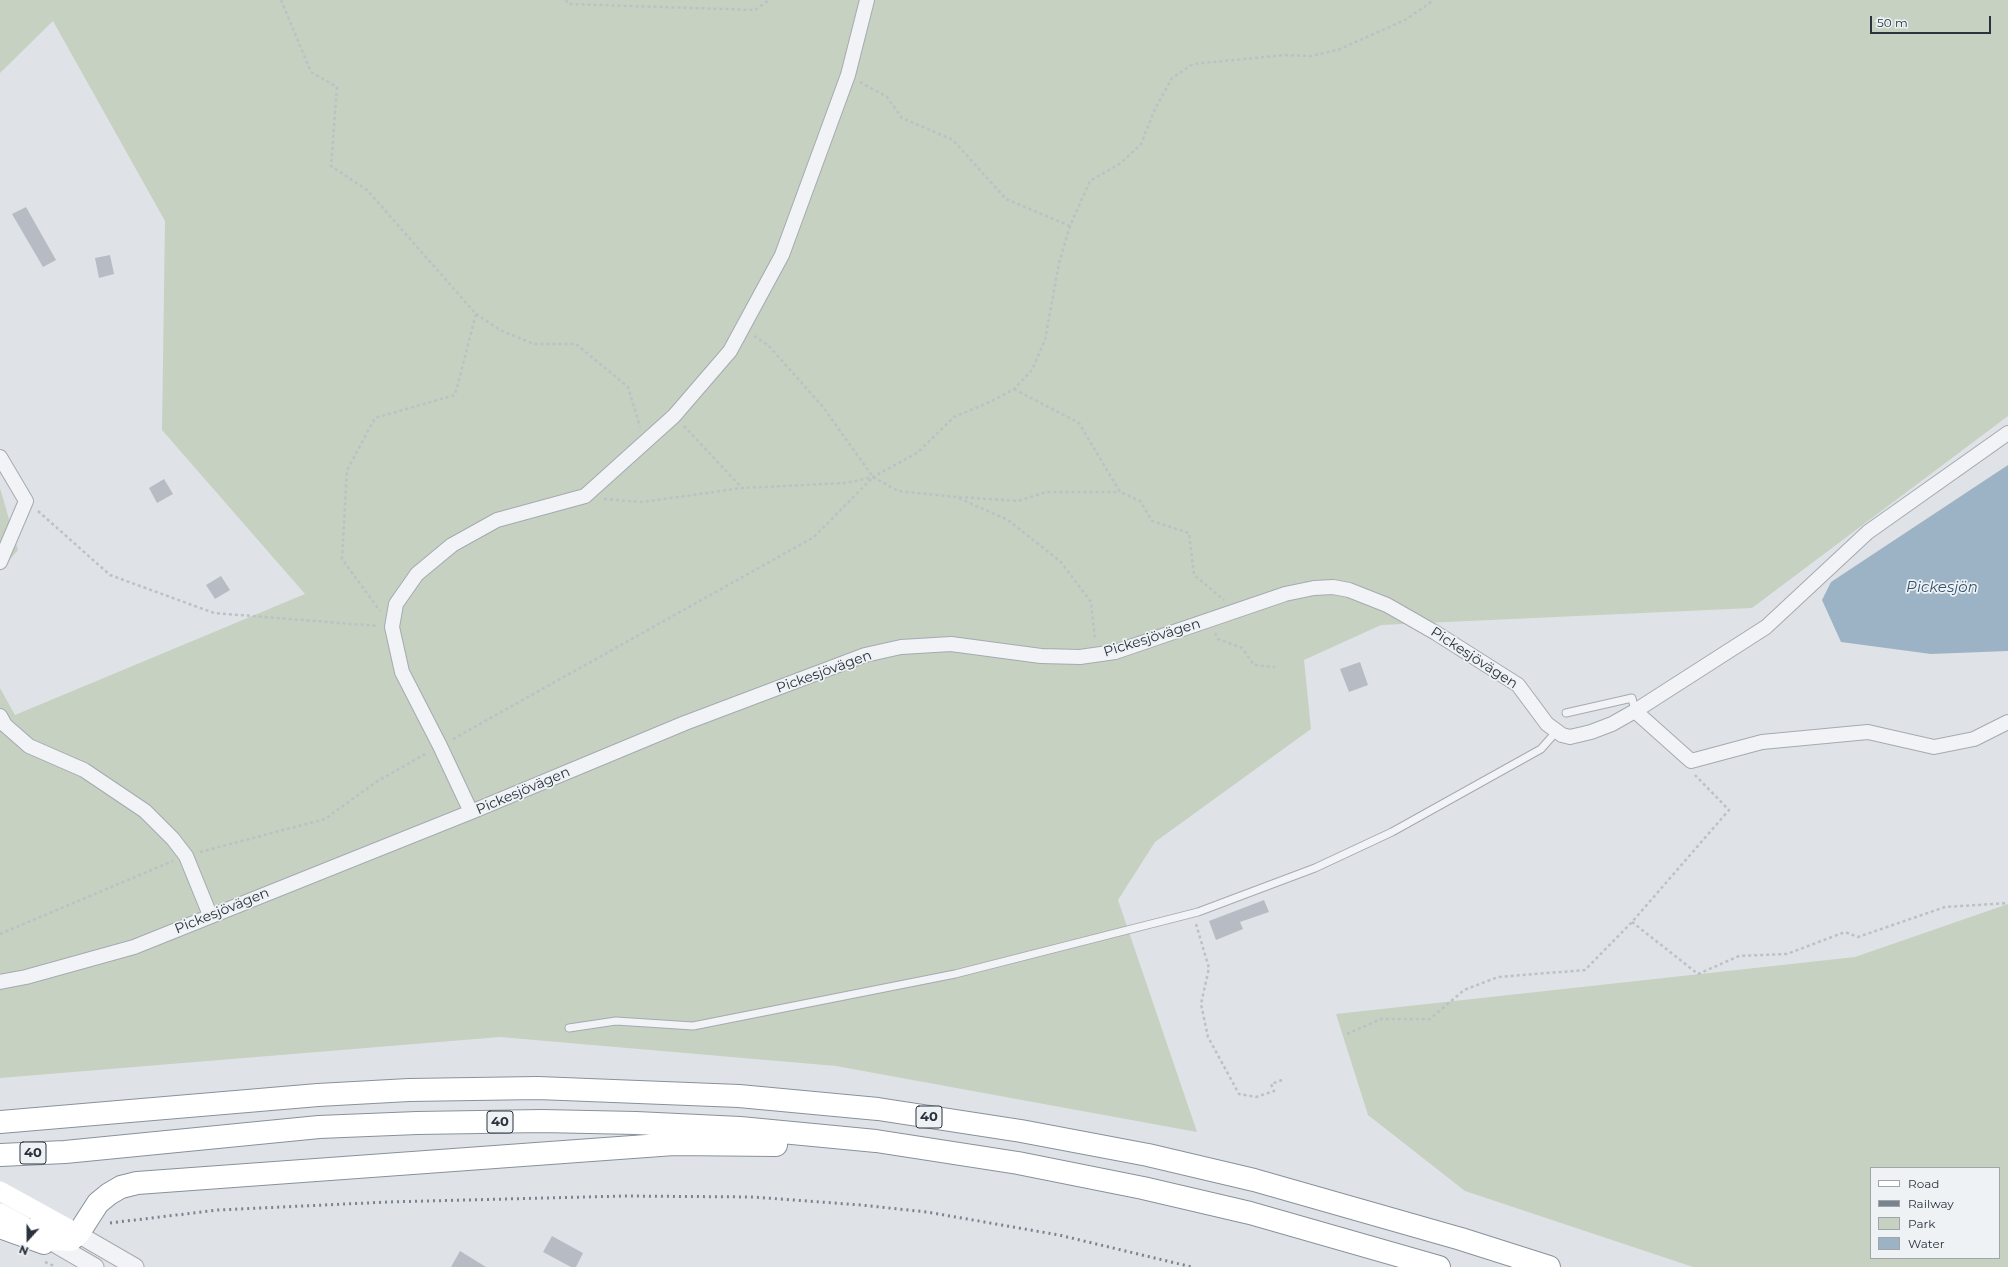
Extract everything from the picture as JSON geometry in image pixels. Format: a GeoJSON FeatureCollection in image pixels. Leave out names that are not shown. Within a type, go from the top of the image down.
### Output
{"type":"FeatureCollection","features":[{"type":"Feature","properties":{"kind":"highway","name":"40"},"geometry":{"type":"LineString","coordinates":[[0,1122],[318,1095],[409,1090],[538,1088],[747,1096],[878,1109],[1021,1131],[1148,1155],[1262,1182],[1461,1239],[1549,1267]]}},
{"type":"Feature","properties":{"kind":"highway","name":"40"},"geometry":{"type":"LineString","coordinates":[[0,1155],[65,1152],[319,1127],[542,1121],[636,1123],[740,1128],[876,1142],[1018,1163],[1143,1188],[1250,1213],[1439,1267]]}},
{"type":"Feature","properties":{"kind":"highway"},"geometry":{"type":"LineString","coordinates":[[31,1230],[54,1239],[71,1240],[78,1234],[98,1203],[121,1187],[137,1183],[674,1144],[934,1150]]}},
{"type":"Feature","properties":{"kind":"highway"},"geometry":{"type":"LineString","coordinates":[[0,1227],[60,1248]]}},
{"type":"Feature","properties":{"kind":"main road"},"geometry":{"type":"LineString","coordinates":[[0,1191],[78,1234]]}},
{"type":"Feature","properties":{"kind":"main road"},"geometry":{"type":"LineString","coordinates":[[0,1213],[31,1230]]}},
{"type":"Feature","properties":{"kind":"street"},"geometry":{"type":"LineString","coordinates":[[471,812],[440,746],[402,672],[392,627],[396,604],[416,574],[452,545],[497,520],[586,496],[674,416],[730,351],[782,256],[848,76],[867,0]]}},
{"type":"Feature","properties":{"kind":"street"},"geometry":{"type":"LineString","coordinates":[[1556,732],[1562,735],[1578,735],[1612,724],[1635,711],[1766,626],[1868,532],[2008,433]]}},
{"type":"Feature","properties":{"kind":"street"},"geometry":{"type":"LineString","coordinates":[[0,457],[26,501],[0,562]]}},
{"type":"Feature","properties":{"kind":"street","name":"Pickesjövägen"},"geometry":{"type":"LineString","coordinates":[[0,982],[26,977],[134,947],[210,915],[471,812],[685,723],[865,655],[902,648],[951,644],[1041,656],[1080,657],[1096,655],[1115,652],[1210,621],[1285,594],[1314,588],[1333,587],[1366,596],[1386,605],[1436,633],[1518,685],[1547,724],[1556,732]]}},
{"type":"Feature","properties":{"kind":"street"},"geometry":{"type":"LineString","coordinates":[[1635,711],[1691,761],[1762,742],[1868,732],[1934,747],[1974,739],[2008,722]]}},
{"type":"Feature","properties":{"kind":"street"},"geometry":{"type":"LineString","coordinates":[[0,716],[5,725],[29,746],[84,770],[145,811],[173,839],[186,856],[210,915]]}},
{"type":"Feature","properties":{"kind":"street"},"geometry":{"type":"LineString","coordinates":[[31,1230],[95,1267]]}},
{"type":"Feature","properties":{"kind":"street"},"geometry":{"type":"LineString","coordinates":[[78,1234],[135,1267]]}},
{"type":"Feature","properties":{"kind":"lane"},"geometry":{"type":"LineString","coordinates":[[1566,713],[1632,698],[1635,711]]}},
{"type":"Feature","properties":{"kind":"lane"},"geometry":{"type":"LineString","coordinates":[[569,1028],[616,1021],[693,1026],[955,974],[1198,912],[1315,868],[1392,832],[1541,749],[1556,732]]}},
{"type":"Feature","properties":{"kind":"path"},"geometry":{"type":"LineString","coordinates":[[281,0],[311,72],[337,87],[331,166],[367,190],[476,314],[500,330],[534,344],[576,344],[628,387],[639,427],[651,436]]}},
{"type":"Feature","properties":{"kind":"path"},"geometry":{"type":"LineString","coordinates":[[566,0],[568,4],[755,10],[769,0]]}},
{"type":"Feature","properties":{"kind":"path"},"geometry":{"type":"LineString","coordinates":[[0,934],[186,856],[325,819],[376,782],[814,537],[873,477],[917,453],[954,417],[992,401],[1014,389],[1032,370],[1045,340],[1059,263],[1070,226],[1090,181],[1121,163],[1141,144],[1155,109],[1172,78],[1193,64],[1285,55],[1312,56],[1340,49],[1405,20],[1434,0]]}},
{"type":"Feature","properties":{"kind":"path"},"geometry":{"type":"LineString","coordinates":[[848,76],[887,97],[902,118],[953,140],[1006,199],[1070,226]]}},
{"type":"Feature","properties":{"kind":"path"},"geometry":{"type":"LineString","coordinates":[[392,627],[342,559],[347,470],[375,418],[455,395],[476,314]]}},
{"type":"Feature","properties":{"kind":"path"},"geometry":{"type":"LineString","coordinates":[[742,329],[768,345],[823,407],[873,477],[898,490],[956,497],[1018,501],[1046,492],[1120,492],[1140,501],[1152,521],[1189,534],[1194,575],[1238,611]]}},
{"type":"Feature","properties":{"kind":"path"},"geometry":{"type":"LineString","coordinates":[[1014,389],[1079,423],[1120,492]]}},
{"type":"Feature","properties":{"kind":"path"},"geometry":{"type":"LineString","coordinates":[[674,416],[742,488]]}},
{"type":"Feature","properties":{"kind":"path"},"geometry":{"type":"LineString","coordinates":[[586,496],[642,502],[742,488],[846,482],[873,477]]}},
{"type":"Feature","properties":{"kind":"path"},"geometry":{"type":"LineString","coordinates":[[956,497],[1008,520],[1061,562],[1090,602],[1096,655]]}},
{"type":"Feature","properties":{"kind":"path"},"geometry":{"type":"LineString","coordinates":[[26,501],[110,574],[214,613],[392,627]]}},
{"type":"Feature","properties":{"kind":"path"},"geometry":{"type":"LineString","coordinates":[[1210,621],[1218,640],[1242,648],[1254,666],[1275,667]]}},
{"type":"Feature","properties":{"kind":"path"},"geometry":{"type":"LineString","coordinates":[[1348,1034],[1381,1019],[1430,1019],[1464,990],[1498,977],[1585,970],[1632,922],[1729,810],[1694,774],[1691,761]]}},
{"type":"Feature","properties":{"kind":"path"},"geometry":{"type":"LineString","coordinates":[[1632,922],[1698,974],[1739,956],[1787,954],[1845,932],[1858,937],[1945,907],[2008,903]]}},
{"type":"Feature","properties":{"kind":"path"},"geometry":{"type":"LineString","coordinates":[[1198,912],[1196,922],[1209,968],[1201,1004],[1208,1037],[1239,1094],[1256,1097],[1274,1091],[1271,1084],[1285,1079]]}},
{"type":"Feature","properties":{"kind":"green space"},"geometry":{"type":"Polygon","coordinates":[[[0,0],[2008,0],[2008,416],[1752,608],[1381,625],[1304,660],[1311,729],[1155,842],[1118,900],[1197,1132],[836,1066],[500,1037],[0,1078],[0,688],[15,715],[305,594],[162,430],[165,221],[53,21],[0,73],[0,0]]]}},
{"type":"Feature","properties":{"kind":"green space"},"geometry":{"type":"Polygon","coordinates":[[[0,488],[18,550],[0,571],[0,488]]]}},
{"type":"Feature","properties":{"kind":"green space"},"geometry":{"type":"Polygon","coordinates":[[[2008,904],[2008,1267],[1693,1267],[1465,1191],[1368,1115],[1336,1014],[1855,957],[2008,904]]]}},
{"type":"Feature","properties":{"kind":"water","name":"Pickesjön"},"geometry":{"type":"Polygon","coordinates":[[[2008,465],[2008,651],[1931,654],[1841,642],[1822,600],[1831,582],[2008,465]]]}},
{"type":"Feature","properties":{"kind":"building"},"geometry":{"type":"Polygon","coordinates":[[[26,207],[56,260],[43,267],[12,214],[26,207]]]}},
{"type":"Feature","properties":{"kind":"building"},"geometry":{"type":"Polygon","coordinates":[[[110,255],[114,274],[99,278],[95,258],[110,255]]]}},
{"type":"Feature","properties":{"kind":"building"},"geometry":{"type":"Polygon","coordinates":[[[164,479],[173,494],[157,503],[149,488],[164,479]]]}},
{"type":"Feature","properties":{"kind":"building"},"geometry":{"type":"Polygon","coordinates":[[[221,576],[230,590],[215,599],[206,585],[221,576]]]}},
{"type":"Feature","properties":{"kind":"building"},"geometry":{"type":"Polygon","coordinates":[[[1360,662],[1368,685],[1349,692],[1340,669],[1360,662]]]}},
{"type":"Feature","properties":{"kind":"building"},"geometry":{"type":"Polygon","coordinates":[[[1264,900],[1269,912],[1240,922],[1243,929],[1216,940],[1209,921],[1264,900]]]}},
{"type":"Feature","properties":{"kind":"building"},"geometry":{"type":"Polygon","coordinates":[[[552,1236],[583,1253],[576,1267],[571,1267],[543,1252],[552,1236]]]}},
{"type":"Feature","properties":{"kind":"building"},"geometry":{"type":"Polygon","coordinates":[[[460,1251],[486,1267],[451,1267],[460,1251]]]}},
{"type":"Feature","properties":{"kind":"railway"},"geometry":{"type":"LineString","coordinates":[[110,1223],[218,1210],[388,1202],[624,1196],[753,1197],[861,1205],[927,1212],[1059,1235],[1192,1267]]}}]}
